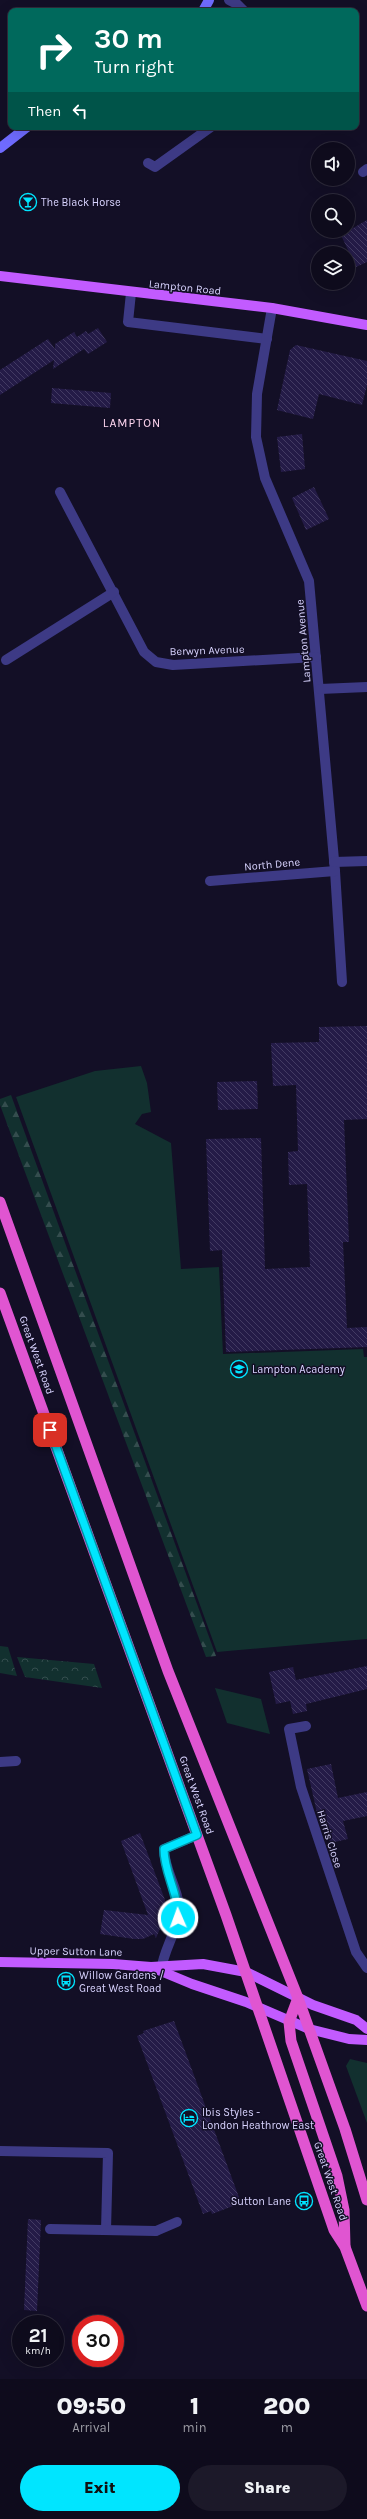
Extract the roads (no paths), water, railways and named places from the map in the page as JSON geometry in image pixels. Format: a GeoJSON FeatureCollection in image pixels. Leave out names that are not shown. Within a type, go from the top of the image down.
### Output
{"type":"FeatureCollection","features":[{"type":"Feature","properties":{"kind":"highway","name":"Great West Road"},"geometry":{"type":"LineString","coordinates":[[0,1202],[168,1671],[298,1998],[345,2129],[367,2200]]}},
{"type":"Feature","properties":{"kind":"highway","name":"Great West Road"},"geometry":{"type":"LineString","coordinates":[[0,1293],[246,1972],[257,2008],[334,2230],[345,2247],[367,2306]]}},
{"type":"Feature","properties":{"kind":"highway"},"geometry":{"type":"LineString","coordinates":[[298,1998],[289,2022],[291,2041],[337,2176],[344,2210],[345,2247]]}},
{"type":"Feature","properties":{"kind":"main road"},"geometry":{"type":"LineString","coordinates":[[0,148],[23,130]]}},
{"type":"Feature","properties":{"kind":"main road","name":"Lampton Road"},"geometry":{"type":"LineString","coordinates":[[0,276],[131,293],[272,308],[367,325]]}},
{"type":"Feature","properties":{"kind":"main road","name":"Upper Sutton Lane"},"geometry":{"type":"LineString","coordinates":[[0,1962],[113,1964],[158,1968],[203,1964],[246,1972]]}},
{"type":"Feature","properties":{"kind":"main road","name":"Upper Sutton Lane"},"geometry":{"type":"LineString","coordinates":[[158,1968],[257,2008]]}},
{"type":"Feature","properties":{"kind":"main road"},"geometry":{"type":"LineString","coordinates":[[246,1972],[298,1998],[356,2020],[367,2029]]}},
{"type":"Feature","properties":{"kind":"main road"},"geometry":{"type":"LineString","coordinates":[[257,2008],[309,2029],[348,2039],[367,2040]]}},
{"type":"Feature","properties":{"kind":"street"},"geometry":{"type":"LineString","coordinates":[[229,0],[241,8]]}},
{"type":"Feature","properties":{"kind":"street"},"geometry":{"type":"LineString","coordinates":[[148,163],[155,167],[207,130]]}},
{"type":"Feature","properties":{"kind":"street"},"geometry":{"type":"LineString","coordinates":[[131,293],[128,322],[266,339]]}},
{"type":"Feature","properties":{"kind":"street","name":"Lampton Avenue"},"geometry":{"type":"LineString","coordinates":[[272,308],[256,405],[256,437],[265,478],[310,581],[335,866],[342,982]]}},
{"type":"Feature","properties":{"kind":"street","name":"Berwyn Avenue"},"geometry":{"type":"LineString","coordinates":[[60,492],[114,592],[144,652],[156,662],[173,665],[316,657]]}},
{"type":"Feature","properties":{"kind":"street"},"geometry":{"type":"LineString","coordinates":[[6,660],[114,592]]}},
{"type":"Feature","properties":{"kind":"street"},"geometry":{"type":"LineString","coordinates":[[320,689],[367,687]]}},
{"type":"Feature","properties":{"kind":"street","name":"North Dene"},"geometry":{"type":"LineString","coordinates":[[210,881],[367,861]]}},
{"type":"Feature","properties":{"kind":"street","name":"Harris Close"},"geometry":{"type":"LineString","coordinates":[[306,1726],[289,1729],[301,1787],[356,1952],[367,1968]]}},
{"type":"Feature","properties":{"kind":"street"},"geometry":{"type":"LineString","coordinates":[[0,1762],[16,1761]]}},
{"type":"Feature","properties":{"kind":"street"},"geometry":{"type":"LineString","coordinates":[[158,1968],[178,1918],[179,1905],[164,1860],[164,1849],[197,1835]]}},
{"type":"Feature","properties":{"kind":"street"},"geometry":{"type":"LineString","coordinates":[[0,2151],[108,2153],[106,2230]]}},
{"type":"Feature","properties":{"kind":"street"},"geometry":{"type":"LineString","coordinates":[[50,2229],[156,2231],[178,2222]]}},
{"type":"Feature","properties":{"kind":"place","name":"The Black Horse"},"geometry":{"type":"Point","coordinates":[28,202]}},
{"type":"Feature","properties":{"kind":"place","name":"Lampton Academy"},"geometry":{"type":"Point","coordinates":[239,1369]}},
{"type":"Feature","properties":{"kind":"place","name":"Willow Gardens / Great West Road"},"geometry":{"type":"Point","coordinates":[66,1981]}},
{"type":"Feature","properties":{"kind":"place","name":"Ibis Styles - London Heathrow East"},"geometry":{"type":"Point","coordinates":[189,2118]}},
{"type":"Feature","properties":{"kind":"place","name":"Sutton Lane"},"geometry":{"type":"Point","coordinates":[304,2201]}},
{"type":"Feature","properties":{"kind":"district","name":"LAMPTON"},"geometry":{"type":"Point","coordinates":[132,423]}}]}
